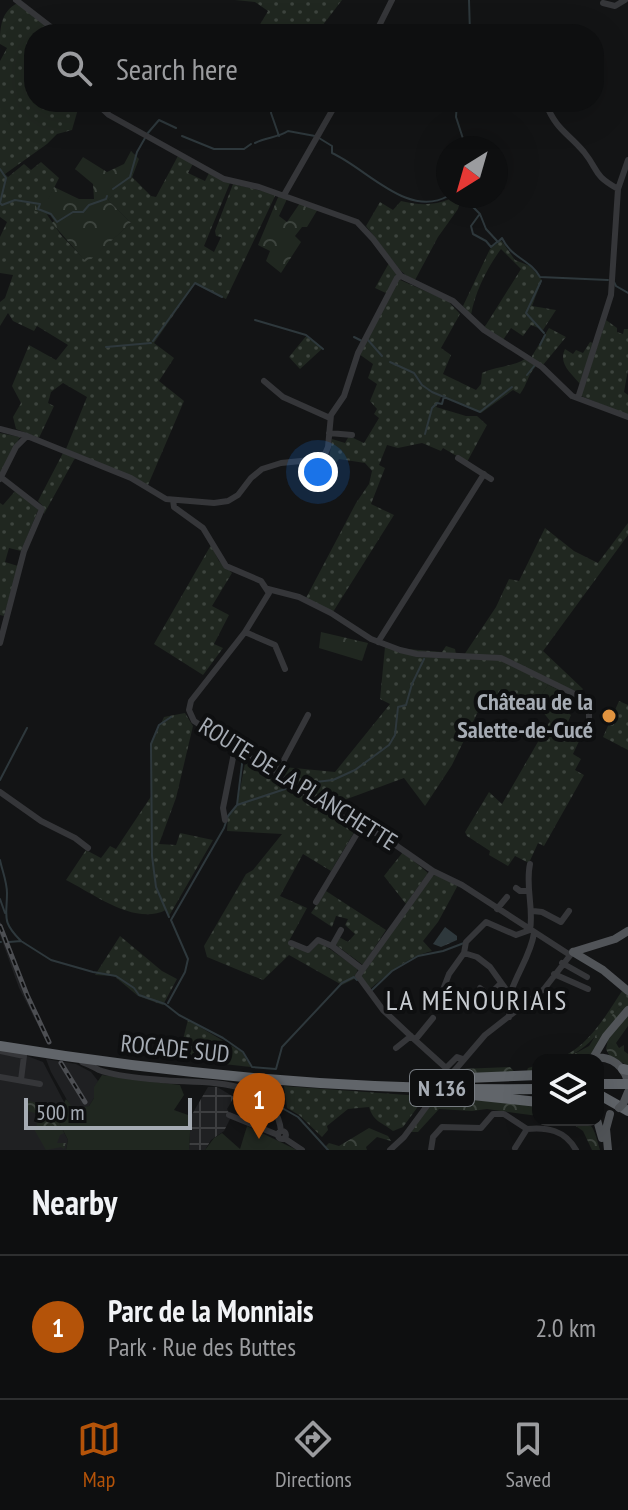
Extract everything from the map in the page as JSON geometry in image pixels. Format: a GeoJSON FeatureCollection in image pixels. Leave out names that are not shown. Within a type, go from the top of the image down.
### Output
{"type":"FeatureCollection","features":[{"type":"Feature","properties":{"kind":"highway","name":"ROCADE SUD"},"geometry":{"type":"LineString","coordinates":[[0,1044],[20,1050],[208,1069],[532,1089]]}},
{"type":"Feature","properties":{"kind":"highway","name":"ROCADE SUD"},"geometry":{"type":"LineString","coordinates":[[0,1044],[207,1073],[382,1086],[532,1089]]}},
{"type":"Feature","properties":{"kind":"highway"},"geometry":{"type":"LineString","coordinates":[[394,1082],[532,1075]]}},
{"type":"Feature","properties":{"kind":"highway"},"geometry":{"type":"LineString","coordinates":[[382,1086],[532,1101]]}},
{"type":"Feature","properties":{"kind":"highway"},"geometry":{"type":"LineString","coordinates":[[604,1089],[626,1090]]}},
{"type":"Feature","properties":{"kind":"highway"},"geometry":{"type":"LineString","coordinates":[[604,1089],[626,1090]]}},
{"type":"Feature","properties":{"kind":"main road"},"geometry":{"type":"LineString","coordinates":[[572,954],[615,939],[628,931]]}},
{"type":"Feature","properties":{"kind":"main road"},"geometry":{"type":"LineString","coordinates":[[572,954],[603,970],[628,991]]}},
{"type":"Feature","properties":{"kind":"main road"},"geometry":{"type":"LineString","coordinates":[[594,1054],[628,1010]]}},
{"type":"Feature","properties":{"kind":"main road"},"geometry":{"type":"LineString","coordinates":[[604,1040],[603,1053],[626,1090],[610,1114],[606,1150]]}},
{"type":"Feature","properties":{"kind":"main road"},"geometry":{"type":"LineString","coordinates":[[604,1116],[610,1114]]}},
{"type":"Feature","properties":{"kind":"main road"},"geometry":{"type":"LineString","coordinates":[[599,1126],[606,1150]]}},
{"type":"Feature","properties":{"kind":"street"},"geometry":{"type":"LineString","coordinates":[[380,24],[392,0]]}},
{"type":"Feature","properties":{"kind":"street"},"geometry":{"type":"LineString","coordinates":[[603,3],[615,6],[625,0]]}},
{"type":"Feature","properties":{"kind":"street"},"geometry":{"type":"LineString","coordinates":[[19,2],[47,24]]}},
{"type":"Feature","properties":{"kind":"street"},"geometry":{"type":"LineString","coordinates":[[106,112],[224,179],[284,195],[362,225],[401,276],[453,301],[484,330],[542,367],[566,391],[628,417]]}},
{"type":"Feature","properties":{"kind":"street"},"geometry":{"type":"LineString","coordinates":[[284,195],[331,112]]}},
{"type":"Feature","properties":{"kind":"street"},"geometry":{"type":"LineString","coordinates":[[549,112],[553,121],[584,151],[598,177],[618,189]]}},
{"type":"Feature","properties":{"kind":"street"},"geometry":{"type":"LineString","coordinates":[[578,398],[609,302],[618,189],[628,160]]}},
{"type":"Feature","properties":{"kind":"street"},"geometry":{"type":"LineString","coordinates":[[0,429],[27,436],[131,478],[160,496],[173,500],[228,501],[238,495],[256,473],[268,466],[323,456],[328,447],[330,418],[344,396],[358,353],[401,276]]}},
{"type":"Feature","properties":{"kind":"street"},"geometry":{"type":"LineString","coordinates":[[264,381],[283,397],[330,418]]}},
{"type":"Feature","properties":{"kind":"street"},"geometry":{"type":"LineString","coordinates":[[329,433],[352,435]]}},
{"type":"Feature","properties":{"kind":"street"},"geometry":{"type":"LineString","coordinates":[[0,643],[24,551],[42,509],[1,478],[16,447],[27,436]]}},
{"type":"Feature","properties":{"kind":"street"},"geometry":{"type":"LineString","coordinates":[[378,642],[488,478],[458,458]]}},
{"type":"Feature","properties":{"kind":"street"},"geometry":{"type":"LineString","coordinates":[[173,500],[174,507],[203,528],[222,562],[235,571],[251,575],[268,589],[299,597],[378,642],[417,654],[501,658],[589,701],[589,724]]}},
{"type":"Feature","properties":{"kind":"street","name":"ROUTE DE LA PLANCHETTE"},"geometry":{"type":"LineString","coordinates":[[268,589],[266,601],[245,632],[189,705],[194,721],[276,775],[361,827],[384,837],[433,871],[462,885],[513,920],[572,954]]}},
{"type":"Feature","properties":{"kind":"street"},"geometry":{"type":"LineString","coordinates":[[245,632],[275,645],[285,669]]}},
{"type":"Feature","properties":{"kind":"street"},"geometry":{"type":"LineString","coordinates":[[276,775],[308,715]]}},
{"type":"Feature","properties":{"kind":"street"},"geometry":{"type":"LineString","coordinates":[[225,820],[223,808],[235,748]]}},
{"type":"Feature","properties":{"kind":"street"},"geometry":{"type":"LineString","coordinates":[[0,792],[41,821],[88,848]]}},
{"type":"Feature","properties":{"kind":"street"},"geometry":{"type":"LineString","coordinates":[[316,902],[361,827]]}},
{"type":"Feature","properties":{"kind":"street"},"geometry":{"type":"LineString","coordinates":[[509,1017],[510,995],[535,933],[529,891],[530,864]]}},
{"type":"Feature","properties":{"kind":"street"},"geometry":{"type":"LineString","coordinates":[[433,871],[358,976],[389,1017],[446,1068],[457,1057],[463,1059]]}},
{"type":"Feature","properties":{"kind":"street"},"geometry":{"type":"LineString","coordinates":[[516,888],[529,891]]}},
{"type":"Feature","properties":{"kind":"street"},"geometry":{"type":"LineString","coordinates":[[497,909],[507,897]]}},
{"type":"Feature","properties":{"kind":"street"},"geometry":{"type":"LineString","coordinates":[[533,911],[561,922],[569,911]]}},
{"type":"Feature","properties":{"kind":"street"},"geometry":{"type":"LineString","coordinates":[[441,995],[449,974],[464,953],[466,942],[486,922],[514,935],[535,933]]}},
{"type":"Feature","properties":{"kind":"street"},"geometry":{"type":"LineString","coordinates":[[332,946],[341,930]]}},
{"type":"Feature","properties":{"kind":"street"},"geometry":{"type":"LineString","coordinates":[[291,943],[308,950],[318,940],[332,946],[362,969]]}},
{"type":"Feature","properties":{"kind":"street"},"geometry":{"type":"LineString","coordinates":[[464,953],[477,957],[489,967],[510,995]]}},
{"type":"Feature","properties":{"kind":"street"},"geometry":{"type":"LineString","coordinates":[[390,1150],[485,1035],[541,992],[572,954]]}},
{"type":"Feature","properties":{"kind":"street"},"geometry":{"type":"LineString","coordinates":[[562,963],[587,977]]}},
{"type":"Feature","properties":{"kind":"street"},"geometry":{"type":"LineString","coordinates":[[554,974],[588,989]]}},
{"type":"Feature","properties":{"kind":"street"},"geometry":{"type":"LineString","coordinates":[[480,988],[489,995],[500,984]]}},
{"type":"Feature","properties":{"kind":"street"},"geometry":{"type":"LineString","coordinates":[[396,1048],[413,1038],[433,1018]]}},
{"type":"Feature","properties":{"kind":"street"},"geometry":{"type":"LineString","coordinates":[[20,1050],[25,1059],[21,1080]]}},
{"type":"Feature","properties":{"kind":"street"},"geometry":{"type":"LineString","coordinates":[[20,1050],[81,1062],[103,1071],[151,1079],[242,1087],[270,1106],[279,1118],[281,1134]]}},
{"type":"Feature","properties":{"kind":"street"},"geometry":{"type":"LineString","coordinates":[[0,1077],[40,1084]]}},
{"type":"Feature","properties":{"kind":"street"},"geometry":{"type":"LineString","coordinates":[[431,1150],[433,1137],[442,1127],[481,1128],[493,1114],[504,1114],[527,1129],[552,1129],[569,1139],[576,1150]]}},
{"type":"Feature","properties":{"kind":"street"},"geometry":{"type":"LineString","coordinates":[[229,1115],[281,1134],[302,1150]]}},
{"type":"Feature","properties":{"kind":"street"},"geometry":{"type":"LineString","coordinates":[[515,1148],[527,1129]]}},
{"type":"Feature","properties":{"kind":"shaded area"},"geometry":{"type":"Polygon","coordinates":[[[0,921],[18,971],[50,1039],[46,1041],[19,988],[0,935],[0,921]]]}},
{"type":"Feature","properties":{"kind":"shaded area"},"geometry":{"type":"Polygon","coordinates":[[[0,1050],[43,1062],[64,1102],[60,1111],[51,1108],[68,1140],[66,1150],[0,1150],[0,1050]]]}},
{"type":"Feature","properties":{"kind":"shaded area"},"geometry":{"type":"Polygon","coordinates":[[[46,1059],[76,1064],[91,1072],[98,1081],[89,1106],[79,1110],[71,1107],[46,1059]]]}},
{"type":"Feature","properties":{"kind":"shaded area"},"geometry":{"type":"Polygon","coordinates":[[[208,1087],[217,1087],[234,1097],[227,1109],[231,1117],[224,1131],[211,1140],[205,1150],[189,1150],[191,1116],[208,1087]]]}},
{"type":"Feature","properties":{"kind":"green space"},"geometry":{"type":"Polygon","coordinates":[[[235,0],[342,0],[324,24],[260,24],[268,11],[255,2],[235,0]]]}},
{"type":"Feature","properties":{"kind":"green space"},"geometry":{"type":"Polygon","coordinates":[[[18,3],[45,24],[24,24],[24,112],[77,112],[72,130],[57,134],[5,174],[8,177],[24,164],[31,170],[41,162],[59,178],[48,200],[46,213],[61,235],[87,262],[131,223],[108,200],[132,177],[151,196],[156,197],[179,154],[194,162],[188,173],[205,181],[209,173],[230,183],[204,246],[214,252],[221,237],[216,236],[215,231],[233,184],[276,194],[226,299],[195,284],[154,343],[174,358],[159,381],[184,401],[148,485],[66,449],[87,397],[63,383],[51,392],[48,403],[54,406],[39,438],[16,429],[13,417],[21,403],[12,386],[29,345],[56,360],[68,345],[37,326],[34,331],[13,321],[8,313],[0,326],[0,302],[5,298],[13,275],[0,273],[0,237],[7,222],[0,217],[0,61],[7,48],[0,44],[0,38],[5,15],[18,3]]]}},
{"type":"Feature","properties":{"kind":"green space"},"geometry":{"type":"Polygon","coordinates":[[[131,151],[139,159],[131,180],[108,200],[131,223],[87,263],[52,223],[54,221],[50,215],[35,211],[35,205],[39,196],[48,199],[54,187],[79,199],[94,199],[93,184],[75,169],[83,157],[107,172],[124,164],[131,151]]]}},
{"type":"Feature","properties":{"kind":"green space"},"geometry":{"type":"Polygon","coordinates":[[[279,195],[287,199],[279,216],[287,222],[300,203],[318,209],[307,227],[302,227],[295,236],[301,242],[281,273],[266,261],[270,251],[258,245],[279,195]]]}},
{"type":"Feature","properties":{"kind":"green space"},"geometry":{"type":"Polygon","coordinates":[[[401,201],[436,203],[436,208],[458,208],[438,237],[414,282],[401,271],[366,226],[380,202],[393,210],[401,201]]]}},
{"type":"Feature","properties":{"kind":"green space"},"geometry":{"type":"Polygon","coordinates":[[[501,240],[515,260],[530,266],[542,280],[532,306],[556,310],[543,330],[531,325],[523,336],[511,328],[503,340],[484,328],[521,269],[501,249],[482,280],[471,315],[463,306],[490,249],[501,240]]]}},
{"type":"Feature","properties":{"kind":"green space"},"geometry":{"type":"Polygon","coordinates":[[[389,263],[397,274],[388,294],[375,288],[389,263]]]}},
{"type":"Feature","properties":{"kind":"green space"},"geometry":{"type":"Polygon","coordinates":[[[398,279],[448,301],[460,314],[441,348],[451,355],[443,374],[476,390],[481,384],[482,373],[487,371],[525,359],[536,366],[520,394],[513,390],[481,413],[442,395],[436,407],[477,416],[487,425],[467,462],[443,448],[441,451],[422,443],[398,448],[387,445],[379,465],[385,468],[371,504],[394,515],[333,612],[306,598],[369,484],[372,471],[365,463],[329,460],[332,439],[345,443],[349,436],[364,443],[379,418],[374,414],[377,409],[370,401],[377,384],[368,378],[373,364],[359,354],[398,279]]]}},
{"type":"Feature","properties":{"kind":"green space"},"geometry":{"type":"Polygon","coordinates":[[[606,320],[617,328],[617,332],[623,334],[624,329],[628,329],[628,370],[624,392],[628,395],[628,415],[581,396],[606,320]]]}},
{"type":"Feature","properties":{"kind":"green space"},"geometry":{"type":"Polygon","coordinates":[[[549,328],[566,337],[543,365],[532,356],[549,328]]]}},
{"type":"Feature","properties":{"kind":"green space"},"geometry":{"type":"Polygon","coordinates":[[[307,335],[323,348],[300,369],[289,357],[307,335]]]}},
{"type":"Feature","properties":{"kind":"green space"},"geometry":{"type":"Polygon","coordinates":[[[590,342],[593,343],[580,384],[566,368],[563,354],[565,349],[573,354],[576,350],[583,353],[590,342]]]}},
{"type":"Feature","properties":{"kind":"green space"},"geometry":{"type":"Polygon","coordinates":[[[0,433],[20,437],[0,474],[0,433]]]}},
{"type":"Feature","properties":{"kind":"green space"},"geometry":{"type":"Polygon","coordinates":[[[63,453],[75,458],[44,514],[38,501],[63,453]]]}},
{"type":"Feature","properties":{"kind":"green space"},"geometry":{"type":"Polygon","coordinates":[[[16,490],[39,508],[21,551],[9,548],[5,562],[18,566],[4,616],[0,615],[0,503],[3,505],[16,490]]]}},
{"type":"Feature","properties":{"kind":"green space"},"geometry":{"type":"Polygon","coordinates":[[[628,523],[628,535],[543,651],[583,689],[580,693],[566,687],[563,692],[548,685],[536,703],[510,701],[488,691],[452,765],[425,806],[404,778],[324,804],[281,775],[284,767],[335,772],[390,704],[380,699],[385,647],[442,652],[446,646],[455,649],[456,654],[464,655],[496,607],[509,579],[519,581],[545,528],[574,551],[598,563],[628,523]]]}},
{"type":"Feature","properties":{"kind":"green space"},"geometry":{"type":"Polygon","coordinates":[[[211,545],[219,561],[232,573],[212,606],[229,615],[214,644],[223,648],[203,675],[154,644],[211,545]]]}},
{"type":"Feature","properties":{"kind":"green space"},"geometry":{"type":"Polygon","coordinates":[[[321,632],[368,643],[362,661],[319,648],[321,632]]]}},
{"type":"Feature","properties":{"kind":"green space"},"geometry":{"type":"Polygon","coordinates":[[[548,685],[563,692],[556,705],[571,715],[568,722],[583,732],[580,739],[550,721],[536,703],[548,685]]]}},
{"type":"Feature","properties":{"kind":"green space"},"geometry":{"type":"Polygon","coordinates":[[[619,701],[628,705],[628,750],[603,737],[619,701]]]}},
{"type":"Feature","properties":{"kind":"green space"},"geometry":{"type":"Polygon","coordinates":[[[185,713],[193,726],[176,798],[159,844],[176,845],[180,833],[213,840],[169,916],[166,910],[154,914],[128,911],[66,880],[86,850],[101,858],[110,846],[116,849],[152,795],[152,743],[164,717],[185,713]]]}},
{"type":"Feature","properties":{"kind":"green space"},"geometry":{"type":"Polygon","coordinates":[[[550,721],[580,739],[573,754],[581,759],[575,770],[584,775],[544,846],[538,843],[529,863],[515,856],[508,866],[489,855],[490,851],[465,832],[489,792],[502,804],[550,721]]]}},
{"type":"Feature","properties":{"kind":"green space"},"geometry":{"type":"Polygon","coordinates":[[[246,758],[356,829],[331,871],[303,854],[280,896],[307,908],[289,941],[310,952],[320,942],[358,969],[354,979],[342,985],[289,955],[263,980],[207,957],[204,946],[246,874],[253,870],[282,834],[227,831],[228,816],[237,805],[246,758]]]}},
{"type":"Feature","properties":{"kind":"green space"},"geometry":{"type":"Polygon","coordinates":[[[403,852],[428,873],[406,904],[384,876],[403,852]]]}},
{"type":"Feature","properties":{"kind":"green space"},"geometry":{"type":"Polygon","coordinates":[[[435,875],[458,885],[438,922],[423,941],[432,951],[406,961],[370,989],[359,977],[435,875]]]}},
{"type":"Feature","properties":{"kind":"green space"},"geometry":{"type":"Polygon","coordinates":[[[326,891],[386,930],[363,965],[336,945],[339,937],[348,942],[355,934],[345,925],[348,919],[336,916],[332,927],[311,913],[326,891]]]}},
{"type":"Feature","properties":{"kind":"green space"},"geometry":{"type":"Polygon","coordinates":[[[120,936],[162,971],[177,979],[163,1005],[138,996],[114,976],[95,975],[120,936]]]}},
{"type":"Feature","properties":{"kind":"green space"},"geometry":{"type":"Polygon","coordinates":[[[622,991],[628,993],[628,1007],[623,1010],[619,1007],[582,1049],[567,1054],[585,1041],[622,991]]]}},
{"type":"Feature","properties":{"kind":"green space"},"geometry":{"type":"Polygon","coordinates":[[[619,1007],[623,1010],[592,1054],[574,1054],[589,1046],[619,1007]]]}},
{"type":"Feature","properties":{"kind":"green space"},"geometry":{"type":"Polygon","coordinates":[[[628,1014],[628,1026],[616,1043],[619,1048],[624,1045],[628,1066],[609,1055],[606,1049],[608,1039],[628,1014]]]}},
{"type":"Feature","properties":{"kind":"green space"},"geometry":{"type":"Polygon","coordinates":[[[188,1020],[242,1052],[251,1067],[178,1059],[188,1020]]]}},
{"type":"Feature","properties":{"kind":"green space"},"geometry":{"type":"Polygon","coordinates":[[[510,1067],[516,1074],[458,1076],[455,1073],[460,1069],[510,1067]]]}},
{"type":"Feature","properties":{"kind":"green space"},"geometry":{"type":"Polygon","coordinates":[[[102,1075],[180,1085],[184,1095],[174,1110],[191,1116],[189,1150],[66,1150],[68,1140],[51,1107],[60,1111],[66,1099],[74,1109],[89,1106],[94,1098],[94,1087],[102,1075]]]}},
{"type":"Feature","properties":{"kind":"green space"},"geometry":{"type":"Polygon","coordinates":[[[284,1086],[421,1096],[422,1101],[403,1127],[393,1131],[375,1119],[369,1107],[348,1109],[327,1126],[328,1130],[322,1137],[287,1108],[284,1086]]]}},
{"type":"Feature","properties":{"kind":"green space"},"geometry":{"type":"Polygon","coordinates":[[[443,1098],[532,1104],[527,1106],[532,1106],[532,1115],[487,1109],[439,1109],[418,1132],[410,1132],[432,1101],[443,1098]]]}},
{"type":"Feature","properties":{"kind":"green space"},"geometry":{"type":"Polygon","coordinates":[[[24,1099],[52,1108],[64,1133],[57,1143],[66,1143],[64,1149],[46,1150],[34,1129],[37,1126],[35,1113],[27,1111],[24,1099]]]}},
{"type":"Feature","properties":{"kind":"green space"},"geometry":{"type":"Polygon","coordinates":[[[247,1126],[297,1150],[205,1150],[222,1133],[240,1149],[247,1126]]]}},
{"type":"Feature","properties":{"kind":"green space"},"geometry":{"type":"Polygon","coordinates":[[[576,1126],[591,1126],[600,1150],[592,1150],[583,1131],[576,1126]]]}},
{"type":"Feature","properties":{"kind":"green space"},"geometry":{"type":"Polygon","coordinates":[[[369,1128],[388,1136],[391,1141],[377,1137],[366,1147],[367,1150],[327,1150],[325,1147],[329,1143],[339,1146],[369,1128]]]}},
{"type":"Feature","properties":{"kind":"water"},"geometry":{"type":"Polygon","coordinates":[[[445,927],[457,936],[457,940],[441,947],[433,944],[445,927]]]}},
{"type":"Feature","properties":{"kind":"waterway"},"geometry":{"type":"LineString","coordinates":[[469,0],[470,24]]}},
{"type":"Feature","properties":{"kind":"waterway"},"geometry":{"type":"LineString","coordinates":[[271,112],[279,136]]}},
{"type":"Feature","properties":{"kind":"waterway"},"geometry":{"type":"LineString","coordinates":[[456,112],[462,136]]}},
{"type":"Feature","properties":{"kind":"waterway"},"geometry":{"type":"LineString","coordinates":[[147,134],[159,120],[176,128]]}},
{"type":"Feature","properties":{"kind":"waterway"},"geometry":{"type":"LineString","coordinates":[[255,143],[288,131],[315,136]]}},
{"type":"Feature","properties":{"kind":"waterway"},"geometry":{"type":"LineString","coordinates":[[182,136],[214,149],[244,149],[251,144]]}},
{"type":"Feature","properties":{"kind":"waterway"},"geometry":{"type":"LineString","coordinates":[[113,189],[130,177],[137,152],[145,138]]}},
{"type":"Feature","properties":{"kind":"waterway"},"geometry":{"type":"LineString","coordinates":[[319,138],[332,146],[332,153],[388,189],[418,201],[436,200]]}},
{"type":"Feature","properties":{"kind":"waterway"},"geometry":{"type":"LineString","coordinates":[[0,169],[6,178],[2,205],[15,200],[40,204],[38,209],[51,214],[57,222],[73,212],[83,212],[89,205],[107,196]]}},
{"type":"Feature","properties":{"kind":"waterway"},"geometry":{"type":"LineString","coordinates":[[474,208],[498,242],[502,238],[540,277],[608,280]]}},
{"type":"Feature","properties":{"kind":"waterway"},"geometry":{"type":"LineString","coordinates":[[479,215],[471,226],[473,234],[491,247],[497,242]]}},
{"type":"Feature","properties":{"kind":"waterway"},"geometry":{"type":"LineString","coordinates":[[541,281],[526,313],[544,333]]}},
{"type":"Feature","properties":{"kind":"waterway"},"geometry":{"type":"LineString","coordinates":[[614,282],[628,293]]}},
{"type":"Feature","properties":{"kind":"waterway"},"geometry":{"type":"LineString","coordinates":[[153,341],[195,283],[222,297]]}},
{"type":"Feature","properties":{"kind":"waterway"},"geometry":{"type":"LineString","coordinates":[[255,320],[306,335],[323,349]]}},
{"type":"Feature","properties":{"kind":"waterway"},"geometry":{"type":"LineString","coordinates":[[540,345],[545,335]]}},
{"type":"Feature","properties":{"kind":"waterway"},"geometry":{"type":"LineString","coordinates":[[354,337],[362,341]]}},
{"type":"Feature","properties":{"kind":"waterway"},"geometry":{"type":"LineString","coordinates":[[368,340],[382,356]]}},
{"type":"Feature","properties":{"kind":"waterway"},"geometry":{"type":"LineString","coordinates":[[106,347],[151,343]]}},
{"type":"Feature","properties":{"kind":"waterway"},"geometry":{"type":"LineString","coordinates":[[390,362],[414,373],[422,385],[432,392],[480,412],[512,387]]}},
{"type":"Feature","properties":{"kind":"waterway"},"geometry":{"type":"LineString","coordinates":[[527,375],[535,365]]}},
{"type":"Feature","properties":{"kind":"waterway"},"geometry":{"type":"LineString","coordinates":[[425,434],[432,408],[437,403],[442,404],[444,396]]}},
{"type":"Feature","properties":{"kind":"waterway"},"geometry":{"type":"LineString","coordinates":[[298,784],[333,780],[355,770],[389,745],[395,735],[398,707],[406,705],[424,659]]}},
{"type":"Feature","properties":{"kind":"waterway"},"geometry":{"type":"LineString","coordinates":[[169,917],[156,887],[152,856],[151,744],[159,725],[171,717]]}},
{"type":"Feature","properties":{"kind":"waterway"},"geometry":{"type":"LineString","coordinates":[[0,780],[27,728]]}},
{"type":"Feature","properties":{"kind":"waterway"},"geometry":{"type":"LineString","coordinates":[[237,805],[243,756]]}},
{"type":"Feature","properties":{"kind":"waterway"},"geometry":{"type":"LineString","coordinates":[[168,1003],[185,972],[188,959],[171,920],[228,816],[237,805],[291,787]]}},
{"type":"Feature","properties":{"kind":"waterway"},"geometry":{"type":"LineString","coordinates":[[0,860],[7,889],[6,918],[21,941]]}},
{"type":"Feature","properties":{"kind":"waterway"},"geometry":{"type":"LineString","coordinates":[[0,899],[5,913]]}},
{"type":"Feature","properties":{"kind":"waterway"},"geometry":{"type":"LineString","coordinates":[[9,942],[21,941],[51,960],[116,976],[139,995],[165,1004],[179,1015],[223,1038],[243,1052],[252,1067],[276,1069],[282,1047],[342,983],[354,977],[357,980]]}},
{"type":"Feature","properties":{"kind":"waterway"},"geometry":{"type":"LineString","coordinates":[[372,990],[392,971],[418,956],[464,943]]}},
{"type":"Feature","properties":{"kind":"waterway"},"geometry":{"type":"LineString","coordinates":[[278,1084],[282,1089],[282,1108],[298,1117],[328,1150]]}},
{"type":"Feature","properties":{"kind":"railway"},"geometry":{"type":"LineString","coordinates":[[0,926],[49,1042]]}},
{"type":"Feature","properties":{"kind":"railway"},"geometry":{"type":"LineString","coordinates":[[61,1063],[85,1102]]}},
{"type":"Feature","properties":{"kind":"place","name":"Château de la Salette-de-Cucé"},"geometry":{"type":"Point","coordinates":[609,716]}},
{"type":"Feature","properties":{"kind":"place","name":"Parc de la Monniais"},"geometry":{"type":"Point","coordinates":[259,1139]}},
{"type":"Feature","properties":{"kind":"district","name":"LA MÉNOURIAIS"},"geometry":{"type":"Point","coordinates":[477,1000]}}]}
